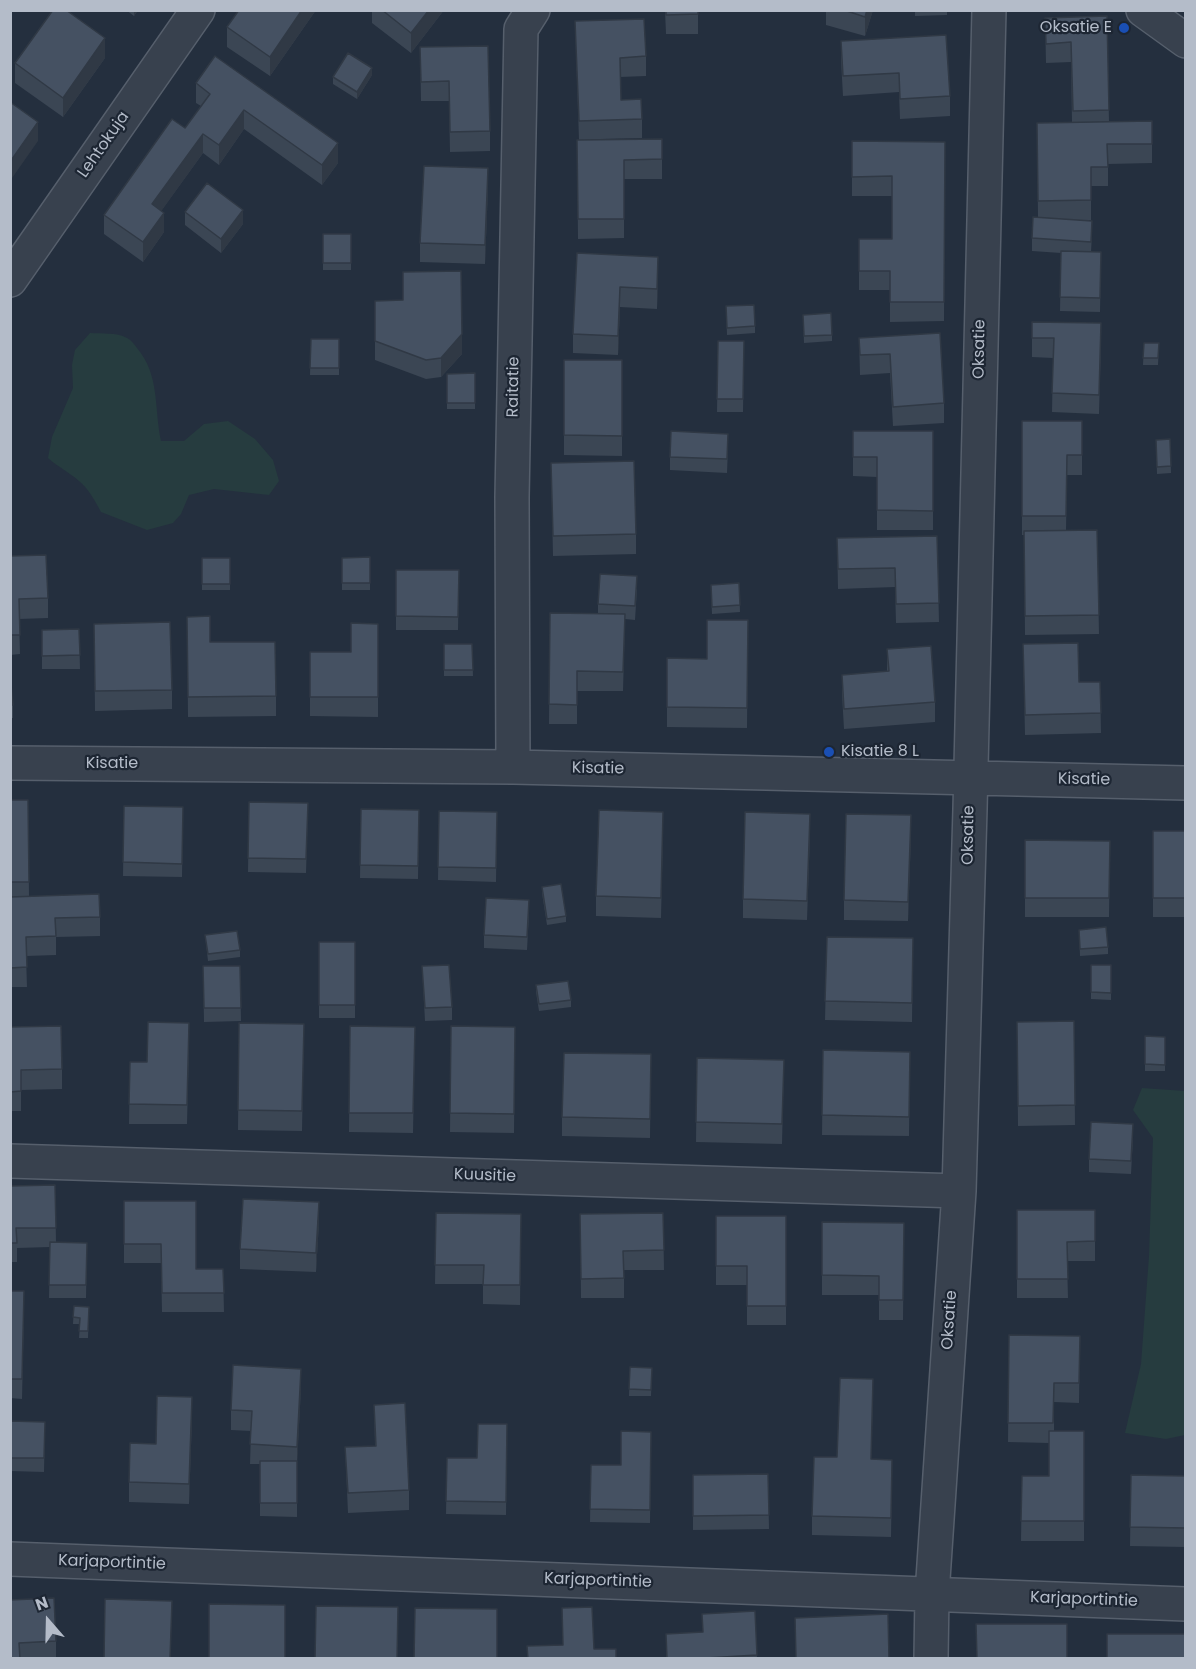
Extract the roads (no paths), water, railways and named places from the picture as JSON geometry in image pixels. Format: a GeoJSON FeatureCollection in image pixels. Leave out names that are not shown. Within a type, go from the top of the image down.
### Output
{"type":"FeatureCollection","features":[{"type":"Feature","properties":{"kind":"street","name":"Lehtokuja"},"geometry":{"type":"LineString","coordinates":[[10,280],[198,10]]}},
{"type":"Feature","properties":{"kind":"street","name":"Raitatie"},"geometry":{"type":"LineString","coordinates":[[513,767],[512,497],[521,29],[533,10]]}},
{"type":"Feature","properties":{"kind":"street","name":"Oksatie"},"geometry":{"type":"LineString","coordinates":[[931,1659],[932,1594],[959,1191],[989,10]]}},
{"type":"Feature","properties":{"kind":"street"},"geometry":{"type":"LineString","coordinates":[[1143,10],[1185,41]]}},
{"type":"Feature","properties":{"kind":"street","name":"Kisatie"},"geometry":{"type":"LineString","coordinates":[[10,763],[513,767],[1185,783]]}},
{"type":"Feature","properties":{"kind":"street","name":"Kuusitie"},"geometry":{"type":"LineString","coordinates":[[10,1161],[959,1191]]}},
{"type":"Feature","properties":{"kind":"street","name":"Karjaportintie"},"geometry":{"type":"LineString","coordinates":[[10,1559],[1185,1604]]}},
{"type":"Feature","properties":{"kind":"place","name":"Oksatie E"},"geometry":{"type":"Point","coordinates":[1124,28]}},
{"type":"Feature","properties":{"kind":"place","name":"Kisatie 8 L"},"geometry":{"type":"Point","coordinates":[829,752]}}]}
